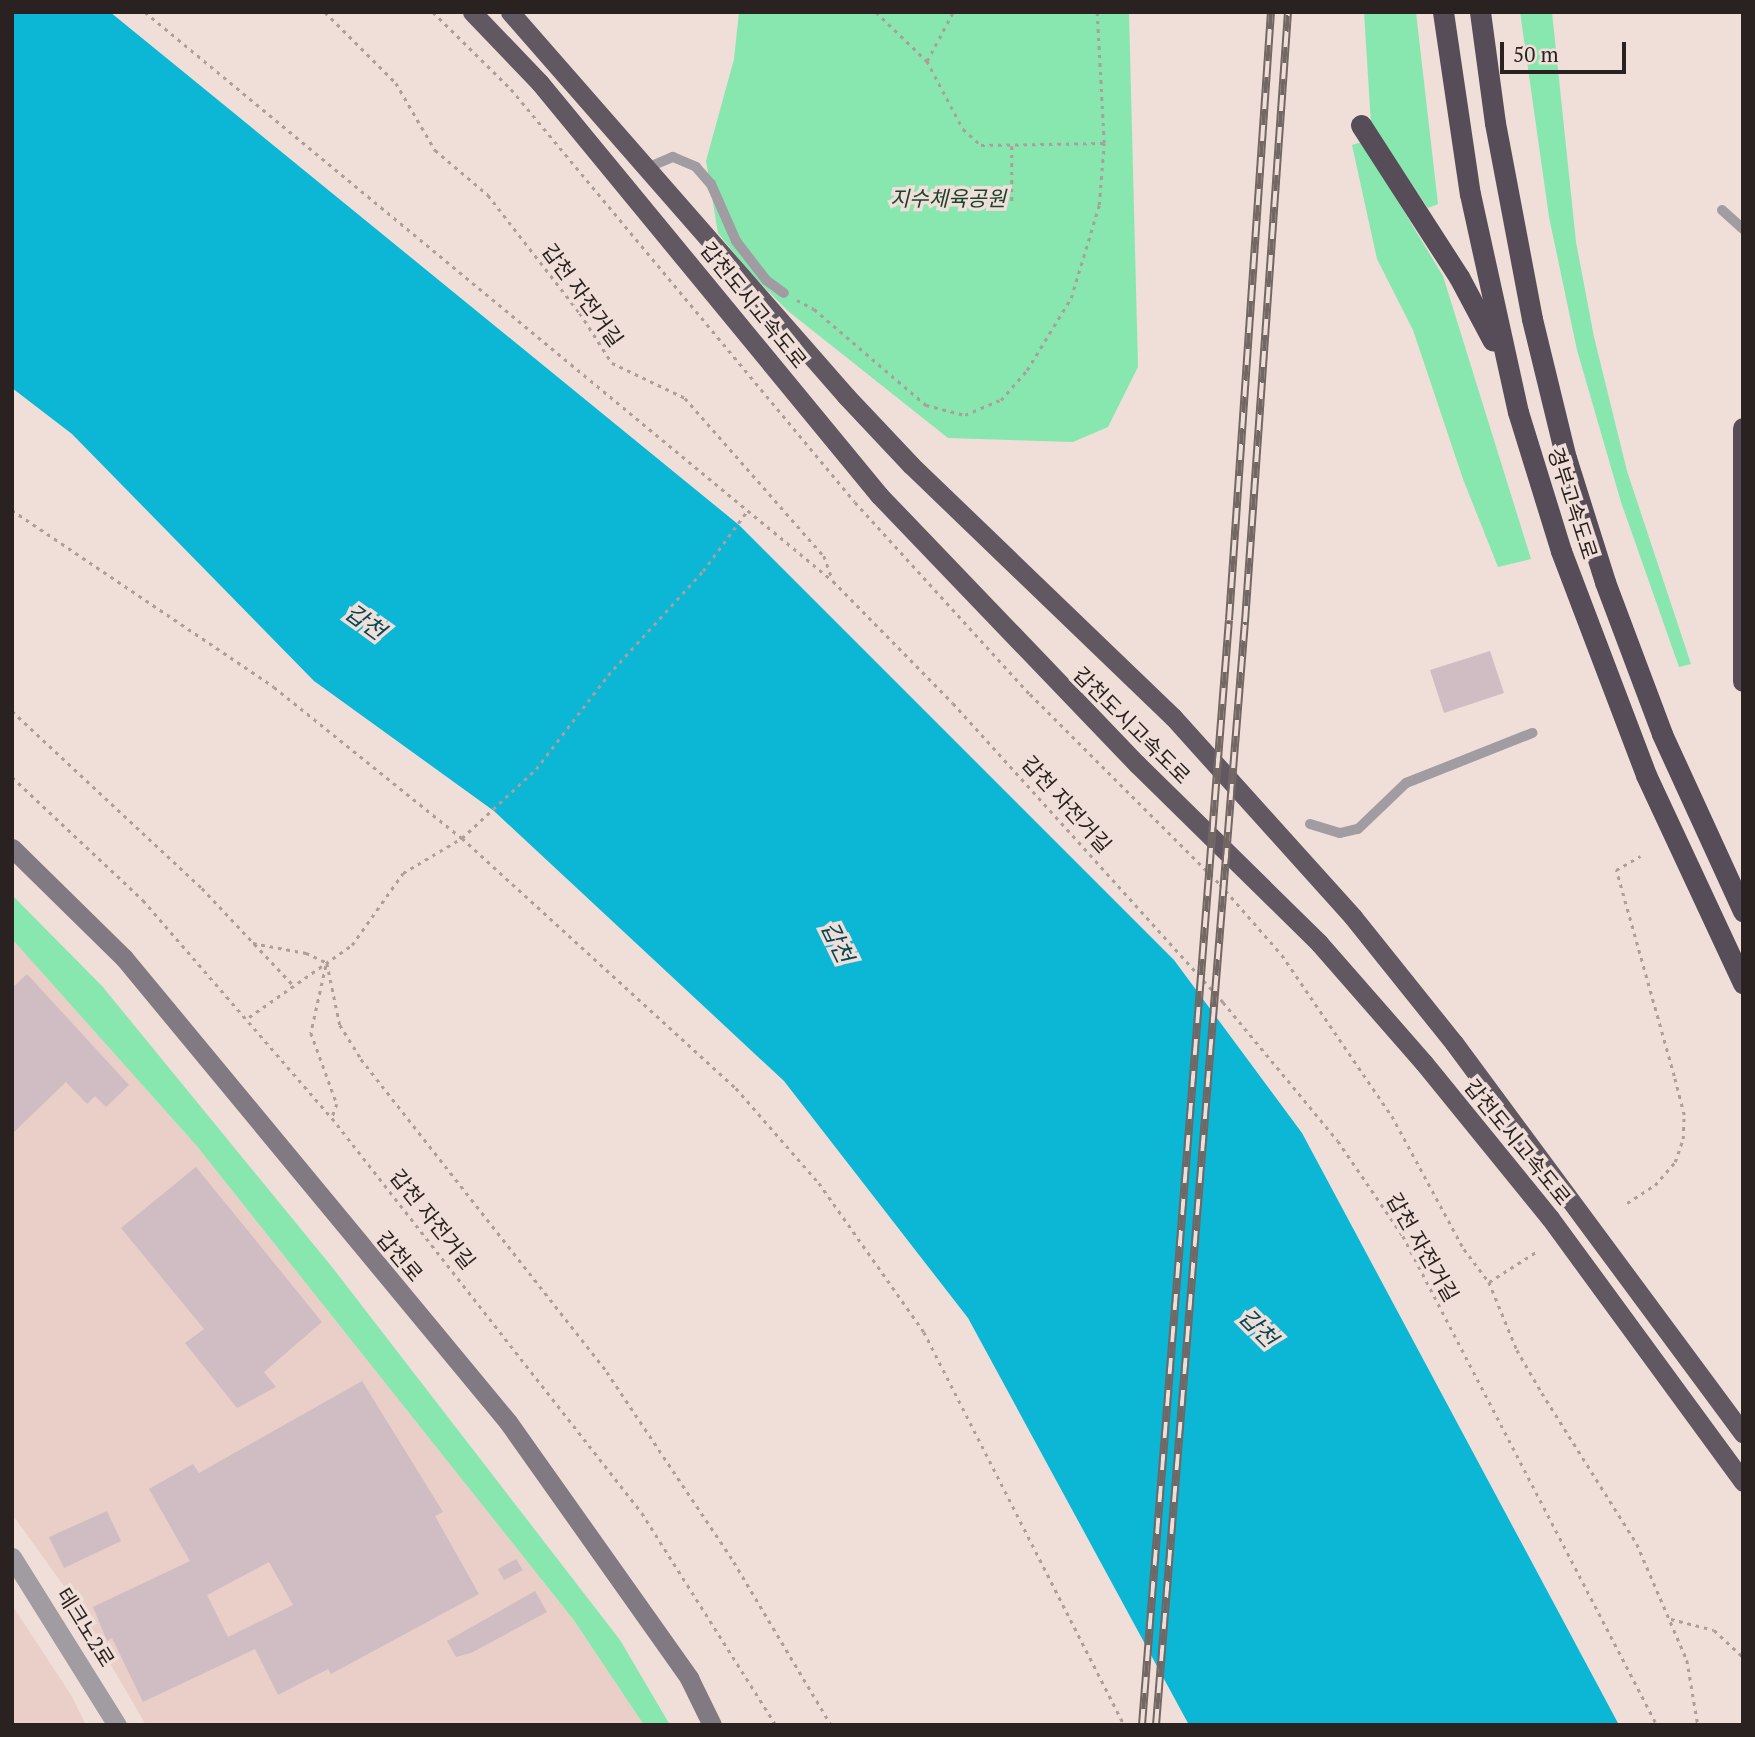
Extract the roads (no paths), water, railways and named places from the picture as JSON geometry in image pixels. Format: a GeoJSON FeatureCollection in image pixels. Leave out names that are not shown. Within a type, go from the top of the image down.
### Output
{"type":"FeatureCollection","features":[{"type":"Feature","properties":{"kind":"highway","name":"갑천도시고속도로"},"geometry":{"type":"LineString","coordinates":[[472,12],[574,124],[879,495],[1137,764],[1319,943],[1424,1063],[1550,1219],[1743,1482]]}},
{"type":"Feature","properties":{"kind":"highway","name":"갑천도시고속도로"},"geometry":{"type":"LineString","coordinates":[[510,12],[911,465],[1173,717],[1353,917],[1454,1043],[1743,1434]]}},
{"type":"Feature","properties":{"kind":"highway","name":"경부고속도로"},"geometry":{"type":"LineString","coordinates":[[1443,12],[1470,194],[1505,365],[1561,551],[1646,775],[1743,983]]}},
{"type":"Feature","properties":{"kind":"highway","name":"경부고속도로"},"geometry":{"type":"LineString","coordinates":[[1480,12],[1495,123],[1532,319],[1566,458],[1605,582],[1662,734],[1743,912]]}},
{"type":"Feature","properties":{"kind":"highway"},"geometry":{"type":"LineString","coordinates":[[1361,125],[1459,277],[1505,365]]}},
{"type":"Feature","properties":{"kind":"highway"},"geometry":{"type":"LineString","coordinates":[[1743,428],[1743,681]]}},
{"type":"Feature","properties":{"kind":"main road","name":"갑천로"},"geometry":{"type":"LineString","coordinates":[[12,848],[124,958],[509,1422],[689,1678],[712,1725]]}},
{"type":"Feature","properties":{"kind":"street","name":"테크노2로"},"geometry":{"type":"LineString","coordinates":[[12,1556],[117,1725]]}},
{"type":"Feature","properties":{"kind":"lane"},"geometry":{"type":"LineString","coordinates":[[649,167],[673,157],[696,167],[710,184],[736,241],[766,279],[784,293]]}},
{"type":"Feature","properties":{"kind":"lane"},"geometry":{"type":"LineString","coordinates":[[1722,210],[1743,229]]}},
{"type":"Feature","properties":{"kind":"lane"},"geometry":{"type":"LineString","coordinates":[[1310,824],[1340,833],[1358,829],[1406,783],[1532,733]]}},
{"type":"Feature","properties":{"kind":"water","name":"갑천"},"geometry":{"type":"Polygon","coordinates":[[[12,12],[110,12],[739,525],[1174,960],[1302,1133],[1619,1725],[1189,1725],[968,1318],[784,1081],[494,811],[314,681],[72,434],[12,388],[12,12]]]}},
{"type":"Feature","properties":{"kind":"railway"},"geometry":{"type":"LineString","coordinates":[[1142,1725],[1229,620],[1271,12]]}},
{"type":"Feature","properties":{"kind":"railway"},"geometry":{"type":"LineString","coordinates":[[1156,1725],[1245,622],[1288,12]]}},
{"type":"Feature","properties":{"kind":"park label","name":"지수체육공원"},"geometry":{"type":"Point","coordinates":[948,198]}}]}
